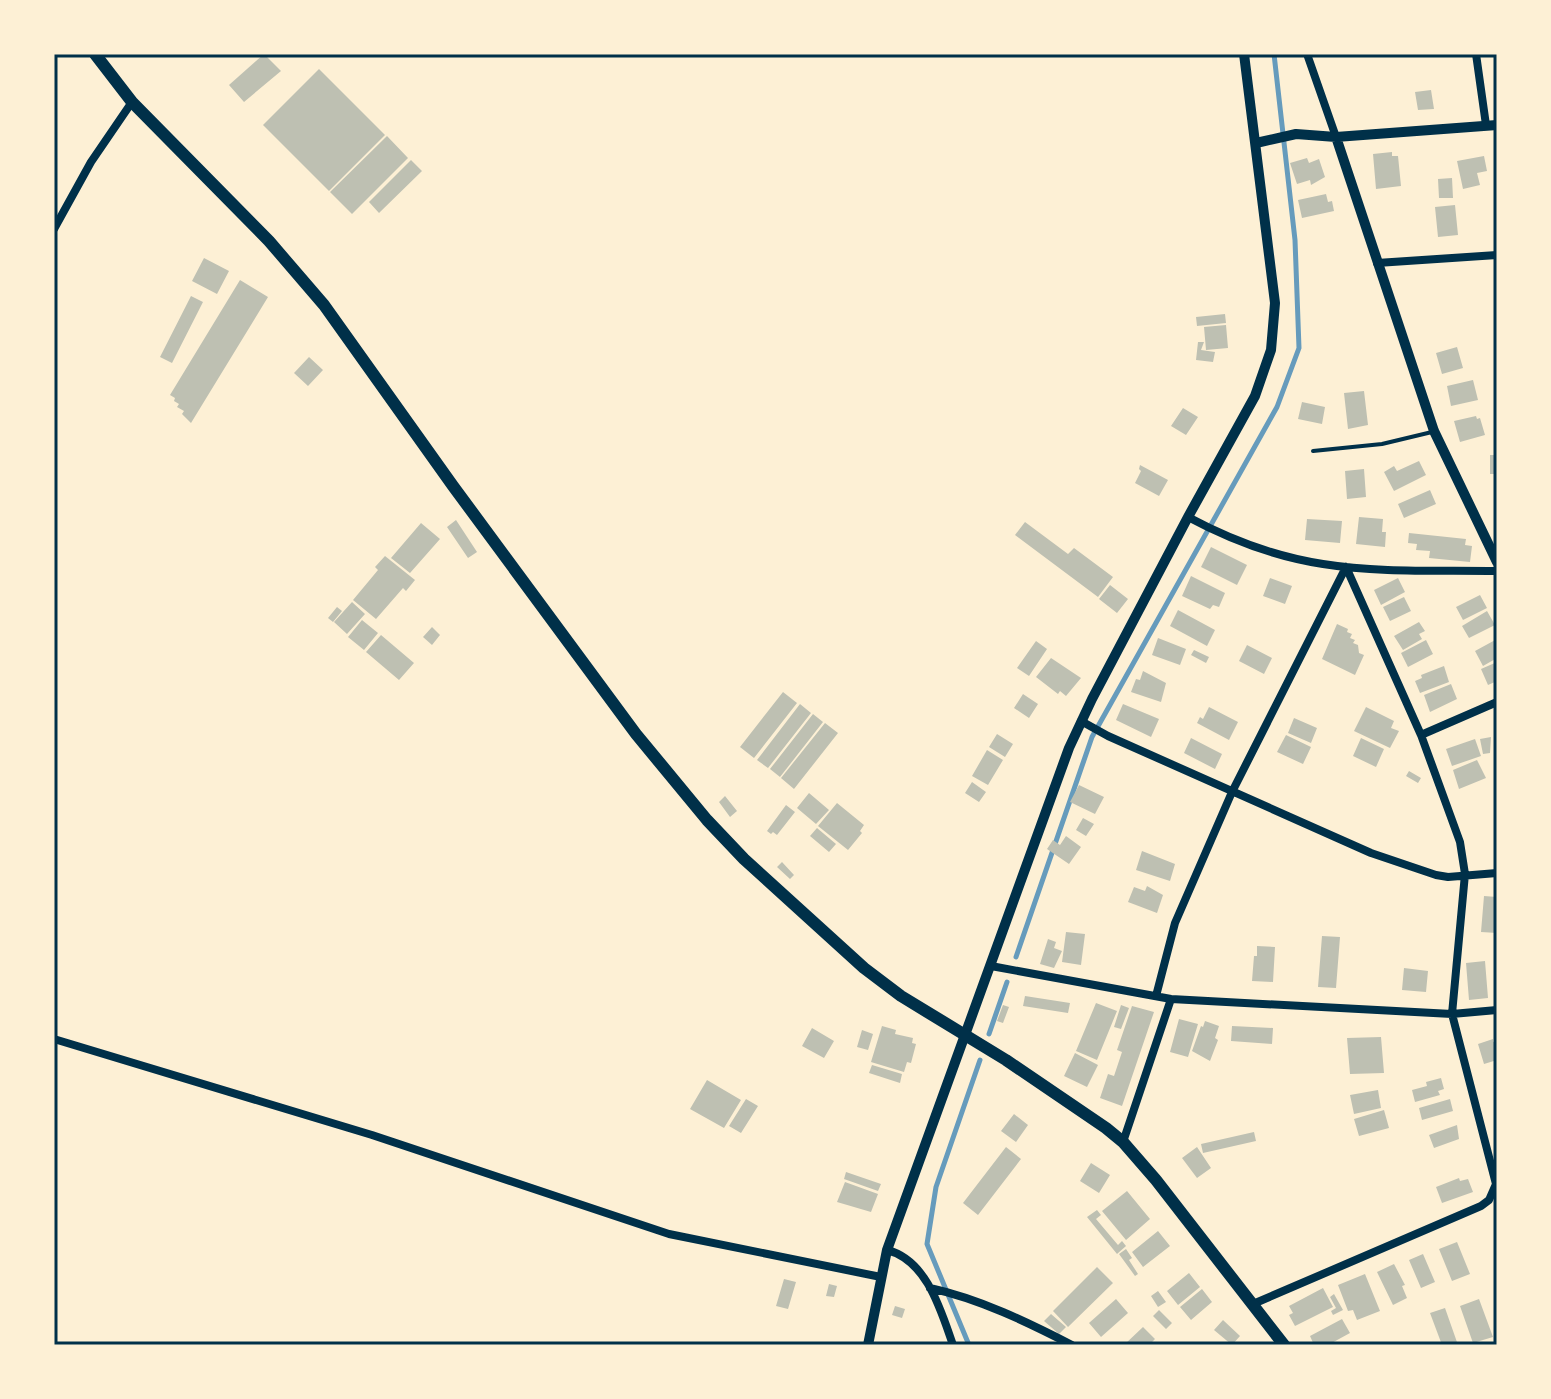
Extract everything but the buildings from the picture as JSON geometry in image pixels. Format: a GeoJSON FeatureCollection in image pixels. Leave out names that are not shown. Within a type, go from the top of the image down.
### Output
{"type":"FeatureCollection","features":[{"type":"Feature","properties":{"kind":"main road"},"geometry":{"type":"LineString","coordinates":[[95,54],[132,102],[269,241],[324,305],[636,734],[707,820],[744,859],[864,968],[901,996],[1019,1068],[1123,1142],[1284,1345]]}},
{"type":"Feature","properties":{"kind":"street"},"geometry":{"type":"LineString","coordinates":[[868,1345],[887,1250],[991,966],[1085,723],[1255,396],[1271,350],[1275,303],[1244,54]]}},
{"type":"Feature","properties":{"kind":"street"},"geometry":{"type":"LineString","coordinates":[[1307,54],[1434,431],[1497,562]]}},
{"type":"Feature","properties":{"kind":"street"},"geometry":{"type":"LineString","coordinates":[[1256,143],[1296,134],[1336,137],[1492,125],[1476,54]]}},
{"type":"Feature","properties":{"kind":"street"},"geometry":{"type":"LineString","coordinates":[[54,229],[91,162],[132,102]]}},
{"type":"Feature","properties":{"kind":"street"},"geometry":{"type":"LineString","coordinates":[[1377,263],[1497,255]]}},
{"type":"Feature","properties":{"kind":"street"},"geometry":{"type":"LineString","coordinates":[[1193,519],[1213,530],[1302,561],[1346,567],[1497,571]]}},
{"type":"Feature","properties":{"kind":"street"},"geometry":{"type":"LineString","coordinates":[[1253,1304],[1481,1206],[1493,1193],[1495,1177],[1452,1014],[1465,874],[1460,842],[1421,735],[1346,567]]}},
{"type":"Feature","properties":{"kind":"street"},"geometry":{"type":"LineString","coordinates":[[1156,996],[1175,923],[1232,792],[1346,567]]}},
{"type":"Feature","properties":{"kind":"street"},"geometry":{"type":"LineString","coordinates":[[1421,735],[1497,702]]}},
{"type":"Feature","properties":{"kind":"street"},"geometry":{"type":"LineString","coordinates":[[1085,723],[1232,792],[1399,863],[1448,877],[1497,873]]}},
{"type":"Feature","properties":{"kind":"street"},"geometry":{"type":"LineString","coordinates":[[991,966],[1171,999],[1452,1014],[1497,1010]]}},
{"type":"Feature","properties":{"kind":"street"},"geometry":{"type":"LineString","coordinates":[[1123,1142],[1171,999]]}},
{"type":"Feature","properties":{"kind":"street"},"geometry":{"type":"LineString","coordinates":[[54,1039],[372,1135],[669,1234],[881,1277]]}},
{"type":"Feature","properties":{"kind":"street"},"geometry":{"type":"LineString","coordinates":[[887,1250],[909,1261],[930,1288],[953,1345]]}},
{"type":"Feature","properties":{"kind":"street"},"geometry":{"type":"LineString","coordinates":[[930,1288],[969,1299],[1031,1324],[1072,1345]]}},
{"type":"Feature","properties":{"kind":"lane"},"geometry":{"type":"LineString","coordinates":[[1313,451],[1382,444],[1434,431]]}},
{"type":"Feature","properties":{"kind":"waterway"},"geometry":{"type":"LineString","coordinates":[[1016,957],[1092,737],[1277,407],[1299,348],[1295,240],[1274,54]]}},
{"type":"Feature","properties":{"kind":"waterway"},"geometry":{"type":"LineString","coordinates":[[989,1034],[1007,982]]}},
{"type":"Feature","properties":{"kind":"waterway"},"geometry":{"type":"LineString","coordinates":[[969,1345],[927,1244],[936,1187],[980,1060]]}}]}
